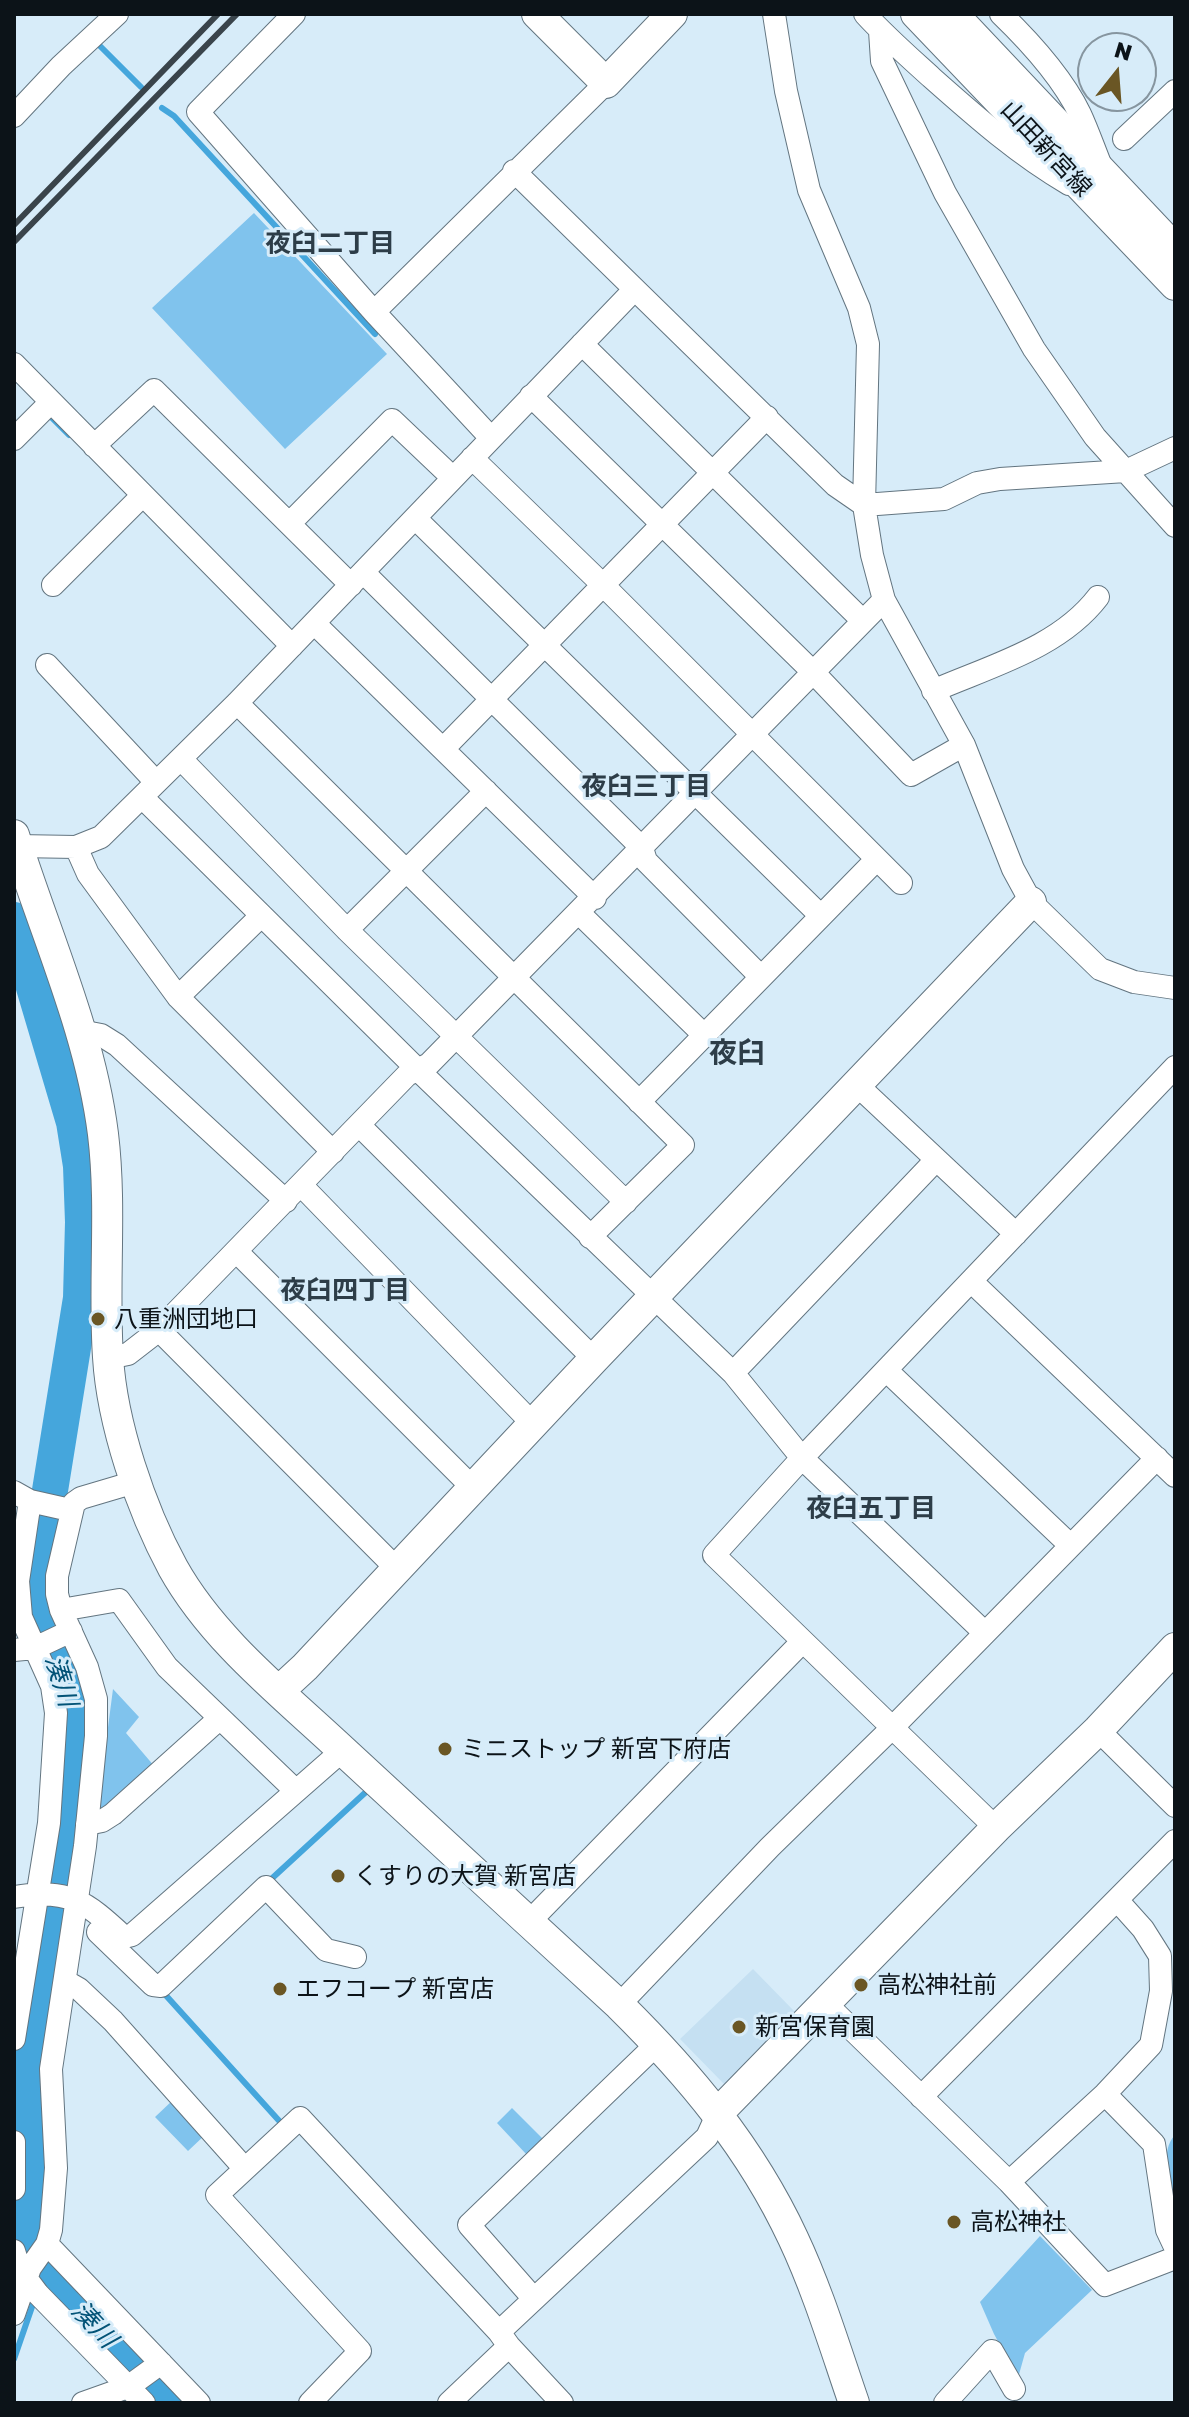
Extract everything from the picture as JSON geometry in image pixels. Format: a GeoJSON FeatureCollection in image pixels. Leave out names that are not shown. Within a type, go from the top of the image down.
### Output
{"type":"FeatureCollection","features":[{"type":"Feature","properties":{"kind":"street"},"geometry":{"type":"LineString","coordinates":[[14,116],[61,66],[117,14]]}},
{"type":"Feature","properties":{"kind":"street"},"geometry":{"type":"LineString","coordinates":[[294,14],[198,112],[374,312],[491,438]]}},
{"type":"Feature","properties":{"kind":"street"},"geometry":{"type":"LineString","coordinates":[[537,14],[606,83]]}},
{"type":"Feature","properties":{"kind":"street"},"geometry":{"type":"LineString","coordinates":[[374,312],[672,14]]}},
{"type":"Feature","properties":{"kind":"street"},"geometry":{"type":"LineString","coordinates":[[774,14],[786,91],[809,190],[859,308],[868,344],[864,505],[872,555],[884,600],[964,745],[1013,869],[1031,902],[1100,969],[1134,982],[1175,988]]}},
{"type":"Feature","properties":{"kind":"street","name":"山田新宮線"},"geometry":{"type":"LineString","coordinates":[[916,14],[989,70],[1098,187],[1175,285]]}},
{"type":"Feature","properties":{"kind":"street","name":"山田新宮線"},"geometry":{"type":"LineString","coordinates":[[953,14],[989,70]]}},
{"type":"Feature","properties":{"kind":"street"},"geometry":{"type":"LineString","coordinates":[[1001,14],[1056,77],[1079,112],[1098,187]]}},
{"type":"Feature","properties":{"kind":"street"},"geometry":{"type":"LineString","coordinates":[[872,22],[1029,161],[1098,187]]}},
{"type":"Feature","properties":{"kind":"street"},"geometry":{"type":"LineString","coordinates":[[872,22],[882,61],[945,193],[1034,349],[1095,437],[1175,526]]}},
{"type":"Feature","properties":{"kind":"street"},"geometry":{"type":"LineString","coordinates":[[1124,139],[1175,91]]}},
{"type":"Feature","properties":{"kind":"street"},"geometry":{"type":"LineString","coordinates":[[514,171],[835,485],[864,505],[944,499],[977,483],[1000,479],[1126,471],[1175,448]]}},
{"type":"Feature","properties":{"kind":"street","name":"山田新宮線"},"geometry":{"type":"LineString","coordinates":[[1098,187],[1175,249]]}},
{"type":"Feature","properties":{"kind":"street"},"geometry":{"type":"LineString","coordinates":[[634,290],[237,703],[101,837],[76,847],[16,840],[80,1031],[96,1091],[103,1135],[108,1358],[114,1413],[135,1482],[173,1568],[210,1623],[279,1691],[619,2005],[658,2043],[718,2113],[759,2172],[793,2238],[854,2403]]}},
{"type":"Feature","properties":{"kind":"street"},"geometry":{"type":"LineString","coordinates":[[582,344],[863,621]]}},
{"type":"Feature","properties":{"kind":"street"},"geometry":{"type":"LineString","coordinates":[[14,364],[292,646]]}},
{"type":"Feature","properties":{"kind":"street"},"geometry":{"type":"LineString","coordinates":[[94,446],[154,390],[290,523],[357,578],[493,700],[642,848],[646,861],[761,977]]}},
{"type":"Feature","properties":{"kind":"street"},"geometry":{"type":"LineString","coordinates":[[531,396],[813,672],[911,775],[964,745]]}},
{"type":"Feature","properties":{"kind":"street"},"geometry":{"type":"LineString","coordinates":[[14,439],[51,402]]}},
{"type":"Feature","properties":{"kind":"street"},"geometry":{"type":"LineString","coordinates":[[443,749],[767,417]]}},
{"type":"Feature","properties":{"kind":"street"},"geometry":{"type":"LineString","coordinates":[[290,523],[392,420],[453,478]]}},
{"type":"Feature","properties":{"kind":"street"},"geometry":{"type":"LineString","coordinates":[[472,458],[901,883]]}},
{"type":"Feature","properties":{"kind":"street"},"geometry":{"type":"LineString","coordinates":[[53,585],[143,495]]}},
{"type":"Feature","properties":{"kind":"street"},"geometry":{"type":"LineString","coordinates":[[415,518],[821,916]]}},
{"type":"Feature","properties":{"kind":"street"},"geometry":{"type":"LineString","coordinates":[[933,691],[1054,638],[1084,615],[1098,597]]}},
{"type":"Feature","properties":{"kind":"street"},"geometry":{"type":"LineString","coordinates":[[108,1358],[128,1354],[159,1330],[407,1075],[429,1064],[514,979],[884,600]]}},
{"type":"Feature","properties":{"kind":"street"},"geometry":{"type":"LineString","coordinates":[[314,623],[486,791],[704,1035]]}},
{"type":"Feature","properties":{"kind":"street"},"geometry":{"type":"LineString","coordinates":[[47,665],[148,789],[261,916],[652,1298],[733,1373],[802,1458],[985,1633]]}},
{"type":"Feature","properties":{"kind":"street"},"geometry":{"type":"LineString","coordinates":[[237,703],[683,1145],[590,1237]]}},
{"type":"Feature","properties":{"kind":"street"},"geometry":{"type":"LineString","coordinates":[[181,759],[347,930],[626,1202]]}},
{"type":"Feature","properties":{"kind":"street"},"geometry":{"type":"LineString","coordinates":[[347,930],[486,791]]}},
{"type":"Feature","properties":{"kind":"street"},"geometry":{"type":"LineString","coordinates":[[76,847],[88,874],[178,997],[333,1152]]}},
{"type":"Feature","properties":{"kind":"street"},"geometry":{"type":"LineString","coordinates":[[639,1102],[877,859]]}},
{"type":"Feature","properties":{"kind":"street"},"geometry":{"type":"LineString","coordinates":[[279,1691],[1031,902]]}},
{"type":"Feature","properties":{"kind":"street"},"geometry":{"type":"LineString","coordinates":[[178,997],[261,916]]}},
{"type":"Feature","properties":{"kind":"street"},"geometry":{"type":"LineString","coordinates":[[80,1031],[101,1035],[117,1045],[293,1193],[533,1424]]}},
{"type":"Feature","properties":{"kind":"street"},"geometry":{"type":"LineString","coordinates":[[996,1828],[714,1555],[802,1458],[1175,1067]]}},
{"type":"Feature","properties":{"kind":"street"},"geometry":{"type":"LineString","coordinates":[[857,1085],[1016,1234]]}},
{"type":"Feature","properties":{"kind":"street"},"geometry":{"type":"LineString","coordinates":[[359,1125],[594,1359]]}},
{"type":"Feature","properties":{"kind":"street"},"geometry":{"type":"LineString","coordinates":[[733,1373],[936,1160]]}},
{"type":"Feature","properties":{"kind":"street"},"geometry":{"type":"LineString","coordinates":[[237,1252],[473,1488]]}},
{"type":"Feature","properties":{"kind":"street"},"geometry":{"type":"LineString","coordinates":[[971,1281],[1175,1476]]}},
{"type":"Feature","properties":{"kind":"street"},"geometry":{"type":"LineString","coordinates":[[159,1330],[397,1569]]}},
{"type":"Feature","properties":{"kind":"street"},"geometry":{"type":"LineString","coordinates":[[886,1370],[1070,1545]]}},
{"type":"Feature","properties":{"kind":"street"},"geometry":{"type":"LineString","coordinates":[[619,2005],[770,1847],[893,1727],[1157,1458]]}},
{"type":"Feature","properties":{"kind":"street"},"geometry":{"type":"LineString","coordinates":[[14,2314],[30,2268],[47,2244],[51,2230],[56,2168],[51,2069],[77,1901],[96,1736],[96,1699],[87,1667],[57,1594],[66,1509],[81,1498],[135,1482]]}},
{"type":"Feature","properties":{"kind":"street"},"geometry":{"type":"LineString","coordinates":[[14,2039],[49,1823],[56,1713],[52,1686],[24,1649],[18,1581],[27,1499],[66,1509]]}},
{"type":"Feature","properties":{"kind":"street"},"geometry":{"type":"LineString","coordinates":[[61,1610],[119,1600],[167,1667],[296,1791]]}},
{"type":"Feature","properties":{"kind":"street"},"geometry":{"type":"LineString","coordinates":[[24,1649],[71,1631]]}},
{"type":"Feature","properties":{"kind":"street"},"geometry":{"type":"LineString","coordinates":[[529,1922],[802,1642]]}},
{"type":"Feature","properties":{"kind":"street"},"geometry":{"type":"LineString","coordinates":[[449,2403],[534,2299],[707,2137],[718,2113],[996,1828],[1098,1730],[1175,1648]]}},
{"type":"Feature","properties":{"kind":"street"},"geometry":{"type":"LineString","coordinates":[[87,1824],[102,1821],[113,1814],[220,1718]]}},
{"type":"Feature","properties":{"kind":"street"},"geometry":{"type":"LineString","coordinates":[[1098,1730],[1175,1806]]}},
{"type":"Feature","properties":{"kind":"street"},"geometry":{"type":"LineString","coordinates":[[14,1897],[38,1893],[68,1897],[93,1908],[124,1937],[132,1935],[343,1750]]}},
{"type":"Feature","properties":{"kind":"street"},"geometry":{"type":"LineString","coordinates":[[921,2097],[1175,1841]]}},
{"type":"Feature","properties":{"kind":"street"},"geometry":{"type":"LineString","coordinates":[[77,1901],[92,1926],[157,1985],[266,1887],[326,1950],[355,1957]]}},
{"type":"Feature","properties":{"kind":"street"},"geometry":{"type":"LineString","coordinates":[[1009,2182],[1105,2094],[1151,2045],[1161,1991],[1160,1956],[1143,1929],[1117,1900]]}},
{"type":"Feature","properties":{"kind":"street"},"geometry":{"type":"LineString","coordinates":[[65,1981],[79,1989],[113,2021],[245,2169]]}},
{"type":"Feature","properties":{"kind":"street"},"geometry":{"type":"LineString","coordinates":[[825,2003],[1009,2182],[1105,2285],[1175,2258]]}},
{"type":"Feature","properties":{"kind":"street"},"geometry":{"type":"LineString","coordinates":[[534,2299],[469,2225],[658,2043]]}},
{"type":"Feature","properties":{"kind":"street"},"geometry":{"type":"LineString","coordinates":[[1105,2094],[1154,2144],[1167,2230],[1175,2247]]}},
{"type":"Feature","properties":{"kind":"street"},"geometry":{"type":"LineString","coordinates":[[310,2403],[360,2351],[217,2195],[300,2118],[562,2403]]}},
{"type":"Feature","properties":{"kind":"street"},"geometry":{"type":"LineString","coordinates":[[14,2142],[14,2189]]}},
{"type":"Feature","properties":{"kind":"street"},"geometry":{"type":"LineString","coordinates":[[47,2244],[144,2381]]}},
{"type":"Feature","properties":{"kind":"street"},"geometry":{"type":"LineString","coordinates":[[14,2251],[26,2279],[144,2381],[199,2403]]}},
{"type":"Feature","properties":{"kind":"street"},"geometry":{"type":"LineString","coordinates":[[945,2403],[992,2351],[1014,2389]]}},
{"type":"Feature","properties":{"kind":"street"},"geometry":{"type":"LineString","coordinates":[[83,2403],[144,2381]]}},
{"type":"Feature","properties":{"kind":"shaded area"},"geometry":{"type":"Polygon","coordinates":[[[254,213],[387,354],[285,449],[152,308],[254,213]]]}},
{"type":"Feature","properties":{"kind":"shaded area"},"geometry":{"type":"Polygon","coordinates":[[[113,1689],[139,1717],[126,1733],[155,1767],[106,1813],[98,1804],[113,1689]]]}},
{"type":"Feature","properties":{"kind":"shaded area","name":"新宮保育園"},"geometry":{"type":"Polygon","coordinates":[[[753,1969],[797,2014],[724,2084],[680,2039],[753,1969]]]}},
{"type":"Feature","properties":{"kind":"shaded area"},"geometry":{"type":"Polygon","coordinates":[[[173,2100],[206,2134],[188,2151],[155,2117],[173,2100]]]}},
{"type":"Feature","properties":{"kind":"shaded area"},"geometry":{"type":"Polygon","coordinates":[[[512,2108],[543,2139],[527,2155],[497,2123],[512,2108]]]}},
{"type":"Feature","properties":{"kind":"shaded area"},"geometry":{"type":"Polygon","coordinates":[[[1175,2135],[1175,2202],[1166,2158],[1170,2141],[1175,2135]]]}},
{"type":"Feature","properties":{"kind":"shaded area"},"geometry":{"type":"Polygon","coordinates":[[[1040,2236],[1092,2290],[1025,2353],[1018,2378],[980,2302],[1040,2236]]]}},
{"type":"Feature","properties":{"kind":"waterway"},"geometry":{"type":"LineString","coordinates":[[95,41],[141,87]]}},
{"type":"Feature","properties":{"kind":"waterway"},"geometry":{"type":"LineString","coordinates":[[162,108],[174,116],[375,334]]}},
{"type":"Feature","properties":{"kind":"waterway"},"geometry":{"type":"LineString","coordinates":[[46,412],[69,435]]}},
{"type":"Feature","properties":{"kind":"waterway","name":"湊川"},"geometry":{"type":"LineString","coordinates":[[14,920],[74,1122],[81,1166],[83,1222],[81,1298],[33,1596],[73,1707],[64,1829],[27,2078],[30,2164],[27,2240],[54,2283],[168,2403]]}},
{"type":"Feature","properties":{"kind":"waterway"},"geometry":{"type":"LineString","coordinates":[[268,1882],[367,1791]]}},
{"type":"Feature","properties":{"kind":"waterway"},"geometry":{"type":"LineString","coordinates":[[161,1990],[282,2124]]}},
{"type":"Feature","properties":{"kind":"waterway"},"geometry":{"type":"LineString","coordinates":[[14,2359],[33,2304],[54,2283]]}},
{"type":"Feature","properties":{"kind":"railway"},"geometry":{"type":"LineString","coordinates":[[14,225],[218,14]]}},
{"type":"Feature","properties":{"kind":"railway"},"geometry":{"type":"LineString","coordinates":[[14,242],[237,14]]}},
{"type":"Feature","properties":{"kind":"place","name":"八重洲団地口"},"geometry":{"type":"Point","coordinates":[98,1319]}},
{"type":"Feature","properties":{"kind":"place","name":"ミニストップ 新宮下府店"},"geometry":{"type":"Point","coordinates":[445,1749]}},
{"type":"Feature","properties":{"kind":"place","name":"くすりの大賀 新宮店"},"geometry":{"type":"Point","coordinates":[338,1876]}},
{"type":"Feature","properties":{"kind":"place","name":"高松神社前"},"geometry":{"type":"Point","coordinates":[861,1985]}},
{"type":"Feature","properties":{"kind":"place","name":"エフコープ 新宮店"},"geometry":{"type":"Point","coordinates":[280,1989]}},
{"type":"Feature","properties":{"kind":"place","name":"新宮保育園"},"geometry":{"type":"Point","coordinates":[739,2027]}},
{"type":"Feature","properties":{"kind":"place","name":"高松神社"},"geometry":{"type":"Point","coordinates":[954,2222]}},
{"type":"Feature","properties":{"kind":"district","name":"夜臼二丁目"},"geometry":{"type":"Point","coordinates":[330,244]}},
{"type":"Feature","properties":{"kind":"district","name":"夜臼三丁目"},"geometry":{"type":"Point","coordinates":[646,787]}},
{"type":"Feature","properties":{"kind":"district","name":"夜臼"},"geometry":{"type":"Point","coordinates":[737,1053]}},
{"type":"Feature","properties":{"kind":"district","name":"夜臼四丁目"},"geometry":{"type":"Point","coordinates":[345,1291]}},
{"type":"Feature","properties":{"kind":"district","name":"夜臼五丁目"},"geometry":{"type":"Point","coordinates":[871,1509]}}]}
